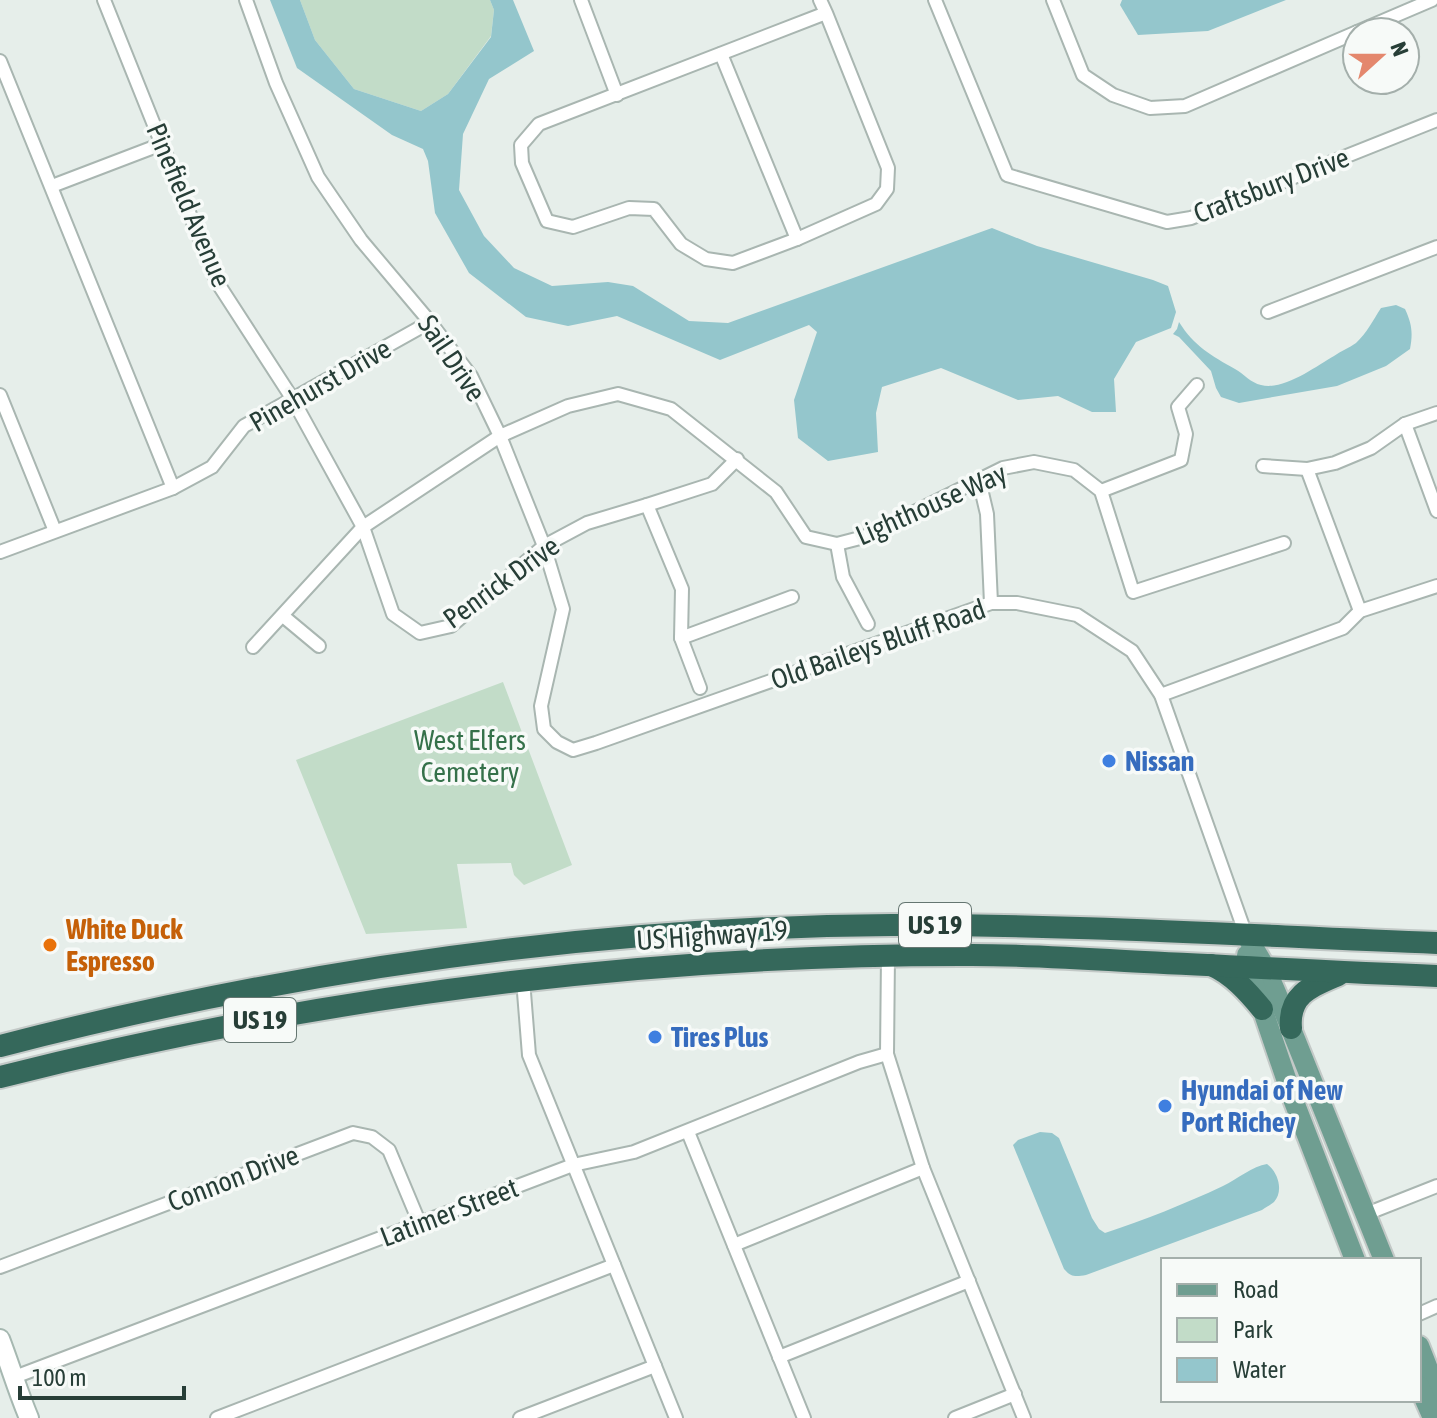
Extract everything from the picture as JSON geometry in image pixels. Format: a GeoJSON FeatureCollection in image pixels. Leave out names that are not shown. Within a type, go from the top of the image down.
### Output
{"type":"FeatureCollection","features":[{"type":"Feature","properties":{"kind":"highway","name":"US Highway 19"},"geometry":{"type":"LineString","coordinates":[[0,1046],[115,1017],[353,972],[515,949],[679,934],[908,925],[1064,926],[1437,943]]}},
{"type":"Feature","properties":{"kind":"highway"},"geometry":{"type":"LineString","coordinates":[[523,980],[538,964],[557,956],[633,946],[679,934]]}},
{"type":"Feature","properties":{"kind":"highway"},"geometry":{"type":"LineString","coordinates":[[335,1006],[348,994],[494,971],[507,966],[515,949]]}},
{"type":"Feature","properties":{"kind":"highway","name":"US Highway 19"},"geometry":{"type":"LineString","coordinates":[[0,1077],[150,1041],[335,1006],[523,980],[705,964],[973,955],[1437,976]]}},
{"type":"Feature","properties":{"kind":"highway"},"geometry":{"type":"LineString","coordinates":[[1209,964],[1239,984],[1262,1009]]}},
{"type":"Feature","properties":{"kind":"highway"},"geometry":{"type":"LineString","coordinates":[[1291,1028],[1292,1010],[1304,991],[1345,972]]}},
{"type":"Feature","properties":{"kind":"main road"},"geometry":{"type":"LineString","coordinates":[[1246,935],[1256,967],[1262,1009],[1354,1258]]}},
{"type":"Feature","properties":{"kind":"main road"},"geometry":{"type":"LineString","coordinates":[[1256,967],[1291,1028],[1383,1258]]}},
{"type":"Feature","properties":{"kind":"main road"},"geometry":{"type":"LineString","coordinates":[[1343,1232],[1362,1247],[1369,1258]]}},
{"type":"Feature","properties":{"kind":"main road"},"geometry":{"type":"LineString","coordinates":[[1421,1351],[1437,1392]]}},
{"type":"Feature","properties":{"kind":"main road"},"geometry":{"type":"LineString","coordinates":[[1421,1391],[1433,1418]]}},
{"type":"Feature","properties":{"kind":"street","name":"Pinefield Avenue"},"geometry":{"type":"LineString","coordinates":[[104,0],[217,282],[292,398],[363,527]]}},
{"type":"Feature","properties":{"kind":"street","name":"Sail Drive"},"geometry":{"type":"LineString","coordinates":[[246,0],[276,83],[318,177],[361,240],[471,376],[500,436],[544,546],[563,609],[541,706],[544,729],[557,742]]}},
{"type":"Feature","properties":{"kind":"street"},"geometry":{"type":"LineString","coordinates":[[581,0],[617,95]]}},
{"type":"Feature","properties":{"kind":"street"},"geometry":{"type":"LineString","coordinates":[[820,0],[826,13],[888,168],[887,189],[876,204],[733,263],[706,259],[681,244],[654,209],[629,208],[573,227],[547,221],[522,163],[521,145],[539,124],[826,13]]}},
{"type":"Feature","properties":{"kind":"street","name":"Craftsbury Drive"},"geometry":{"type":"LineString","coordinates":[[935,0],[1007,175],[1167,222],[1191,218],[1437,120]]}},
{"type":"Feature","properties":{"kind":"street"},"geometry":{"type":"LineString","coordinates":[[1053,0],[1083,75],[1113,95],[1150,108],[1185,106],[1341,39]]}},
{"type":"Feature","properties":{"kind":"street"},"geometry":{"type":"LineString","coordinates":[[1394,16],[1432,0]]}},
{"type":"Feature","properties":{"kind":"street"},"geometry":{"type":"LineString","coordinates":[[721,54],[797,239]]}},
{"type":"Feature","properties":{"kind":"street"},"geometry":{"type":"LineString","coordinates":[[0,61],[173,488]]}},
{"type":"Feature","properties":{"kind":"street"},"geometry":{"type":"LineString","coordinates":[[52,186],[162,144]]}},
{"type":"Feature","properties":{"kind":"street"},"geometry":{"type":"LineString","coordinates":[[1268,312],[1437,247]]}},
{"type":"Feature","properties":{"kind":"street","name":"Pinehurst Drive"},"geometry":{"type":"LineString","coordinates":[[0,552],[173,488],[212,467],[244,426],[430,322]]}},
{"type":"Feature","properties":{"kind":"street"},"geometry":{"type":"LineString","coordinates":[[1197,385],[1178,407],[1186,434],[1181,460],[1101,491],[1133,592],[1284,543]]}},
{"type":"Feature","properties":{"kind":"street","name":"Lighthouse Way"},"geometry":{"type":"LineString","coordinates":[[253,647],[363,527],[500,436],[568,406],[618,394],[671,409],[776,492],[806,537],[837,544],[864,537],[1003,468],[1034,462],[1074,470],[1101,491]]}},
{"type":"Feature","properties":{"kind":"street"},"geometry":{"type":"LineString","coordinates":[[0,395],[55,531]]}},
{"type":"Feature","properties":{"kind":"street"},"geometry":{"type":"LineString","coordinates":[[1263,466],[1307,469],[1335,463],[1371,448],[1405,424],[1437,413]]}},
{"type":"Feature","properties":{"kind":"street"},"geometry":{"type":"LineString","coordinates":[[1405,424],[1437,511]]}},
{"type":"Feature","properties":{"kind":"street","name":"Penrick Drive"},"geometry":{"type":"LineString","coordinates":[[363,527],[393,614],[420,633],[451,626],[544,546],[587,523],[712,484],[737,459]]}},
{"type":"Feature","properties":{"kind":"street"},"geometry":{"type":"LineString","coordinates":[[1307,469],[1360,611]]}},
{"type":"Feature","properties":{"kind":"street"},"geometry":{"type":"LineString","coordinates":[[979,480],[987,514],[991,603]]}},
{"type":"Feature","properties":{"kind":"street"},"geometry":{"type":"LineString","coordinates":[[647,505],[682,589],[681,638],[700,688]]}},
{"type":"Feature","properties":{"kind":"street"},"geometry":{"type":"LineString","coordinates":[[837,544],[843,577],[868,624]]}},
{"type":"Feature","properties":{"kind":"street"},"geometry":{"type":"LineString","coordinates":[[1161,695],[1343,628],[1360,611],[1437,586]]}},
{"type":"Feature","properties":{"kind":"street"},"geometry":{"type":"LineString","coordinates":[[681,638],[792,597]]}},
{"type":"Feature","properties":{"kind":"street","name":"Old Baileys Bluff Road"},"geometry":{"type":"LineString","coordinates":[[557,742],[573,750],[596,743],[991,603],[1017,603],[1077,615],[1132,651],[1161,695],[1246,935]]}},
{"type":"Feature","properties":{"kind":"street"},"geometry":{"type":"LineString","coordinates":[[283,616],[319,646]]}},
{"type":"Feature","properties":{"kind":"street"},"geometry":{"type":"LineString","coordinates":[[888,956],[887,1054],[923,1168],[1024,1418]]}},
{"type":"Feature","properties":{"kind":"street"},"geometry":{"type":"LineString","coordinates":[[523,980],[529,1055],[676,1418]]}},
{"type":"Feature","properties":{"kind":"street","name":"Latimer Street"},"geometry":{"type":"LineString","coordinates":[[12,1378],[573,1165],[634,1152],[859,1062],[887,1054]]}},
{"type":"Feature","properties":{"kind":"street"},"geometry":{"type":"LineString","coordinates":[[688,1132],[804,1418]]}},
{"type":"Feature","properties":{"kind":"street","name":"Connon Drive"},"geometry":{"type":"LineString","coordinates":[[0,1267],[353,1133],[372,1137],[389,1150],[420,1224]]}},
{"type":"Feature","properties":{"kind":"street"},"geometry":{"type":"LineString","coordinates":[[734,1245],[923,1168]]}},
{"type":"Feature","properties":{"kind":"street"},"geometry":{"type":"LineString","coordinates":[[1366,1214],[1437,1186]]}},
{"type":"Feature","properties":{"kind":"street"},"geometry":{"type":"LineString","coordinates":[[217,1418],[614,1265]]}},
{"type":"Feature","properties":{"kind":"street"},"geometry":{"type":"LineString","coordinates":[[779,1357],[969,1281]]}},
{"type":"Feature","properties":{"kind":"street"},"geometry":{"type":"LineString","coordinates":[[0,1339],[12,1378]]}},
{"type":"Feature","properties":{"kind":"street"},"geometry":{"type":"LineString","coordinates":[[0,1358],[29,1418]]}},
{"type":"Feature","properties":{"kind":"street"},"geometry":{"type":"LineString","coordinates":[[520,1418],[655,1366]]}},
{"type":"Feature","properties":{"kind":"street"},"geometry":{"type":"LineString","coordinates":[[955,1418],[1015,1394]]}},
{"type":"Feature","properties":{"kind":"green space"},"geometry":{"type":"Polygon","coordinates":[[[300,0],[490,0],[494,10],[491,36],[448,94],[421,111],[354,89],[315,40],[300,0]]]}},
{"type":"Feature","properties":{"kind":"green space","name":"West Elfers Cemetery"},"geometry":{"type":"Polygon","coordinates":[[[503,682],[572,865],[524,885],[514,875],[511,863],[457,864],[467,928],[366,934],[296,760],[503,682]]]}},
{"type":"Feature","properties":{"kind":"water"},"geometry":{"type":"Polygon","coordinates":[[[270,0],[300,0],[315,40],[354,89],[421,111],[448,94],[491,37],[494,10],[490,0],[513,0],[534,51],[489,79],[463,134],[459,190],[484,236],[514,268],[552,286],[608,282],[633,286],[689,321],[728,323],[992,228],[1037,246],[1168,286],[1176,312],[1171,328],[1136,342],[1114,379],[1116,412],[1092,412],[1058,396],[1018,400],[941,368],[882,387],[876,413],[878,452],[828,461],[798,438],[794,400],[817,332],[809,325],[720,360],[617,316],[568,326],[526,317],[469,273],[435,213],[428,161],[423,149],[392,135],[297,68],[270,0]]]}},
{"type":"Feature","properties":{"kind":"water"},"geometry":{"type":"Polygon","coordinates":[[[1122,0],[1286,0],[1208,31],[1138,35],[1120,5],[1122,0]]]}},
{"type":"Feature","properties":{"kind":"water"},"geometry":{"type":"Polygon","coordinates":[[[1396,305],[1405,309],[1409,319],[1412,333],[1410,349],[1386,366],[1337,386],[1239,403],[1221,397],[1211,371],[1173,334],[1179,322],[1191,338],[1211,355],[1254,382],[1270,386],[1299,376],[1353,345],[1381,308],[1396,305]]]}},
{"type":"Feature","properties":{"kind":"water"},"geometry":{"type":"Polygon","coordinates":[[[1040,1132],[1052,1133],[1059,1138],[1092,1218],[1105,1233],[1194,1199],[1262,1165],[1267,1164],[1274,1172],[1279,1193],[1274,1202],[1262,1210],[1086,1275],[1074,1276],[1064,1269],[1013,1145],[1040,1132]]]}},
{"type":"Feature","properties":{"kind":"place","name":"Nissan"},"geometry":{"type":"Point","coordinates":[1109,761]}},
{"type":"Feature","properties":{"kind":"place","name":"White Duck Espresso"},"geometry":{"type":"Point","coordinates":[50,945]}},
{"type":"Feature","properties":{"kind":"place","name":"Tires Plus"},"geometry":{"type":"Point","coordinates":[655,1037]}},
{"type":"Feature","properties":{"kind":"place","name":"Hyundai of New Port Richey"},"geometry":{"type":"Point","coordinates":[1165,1106]}}]}
